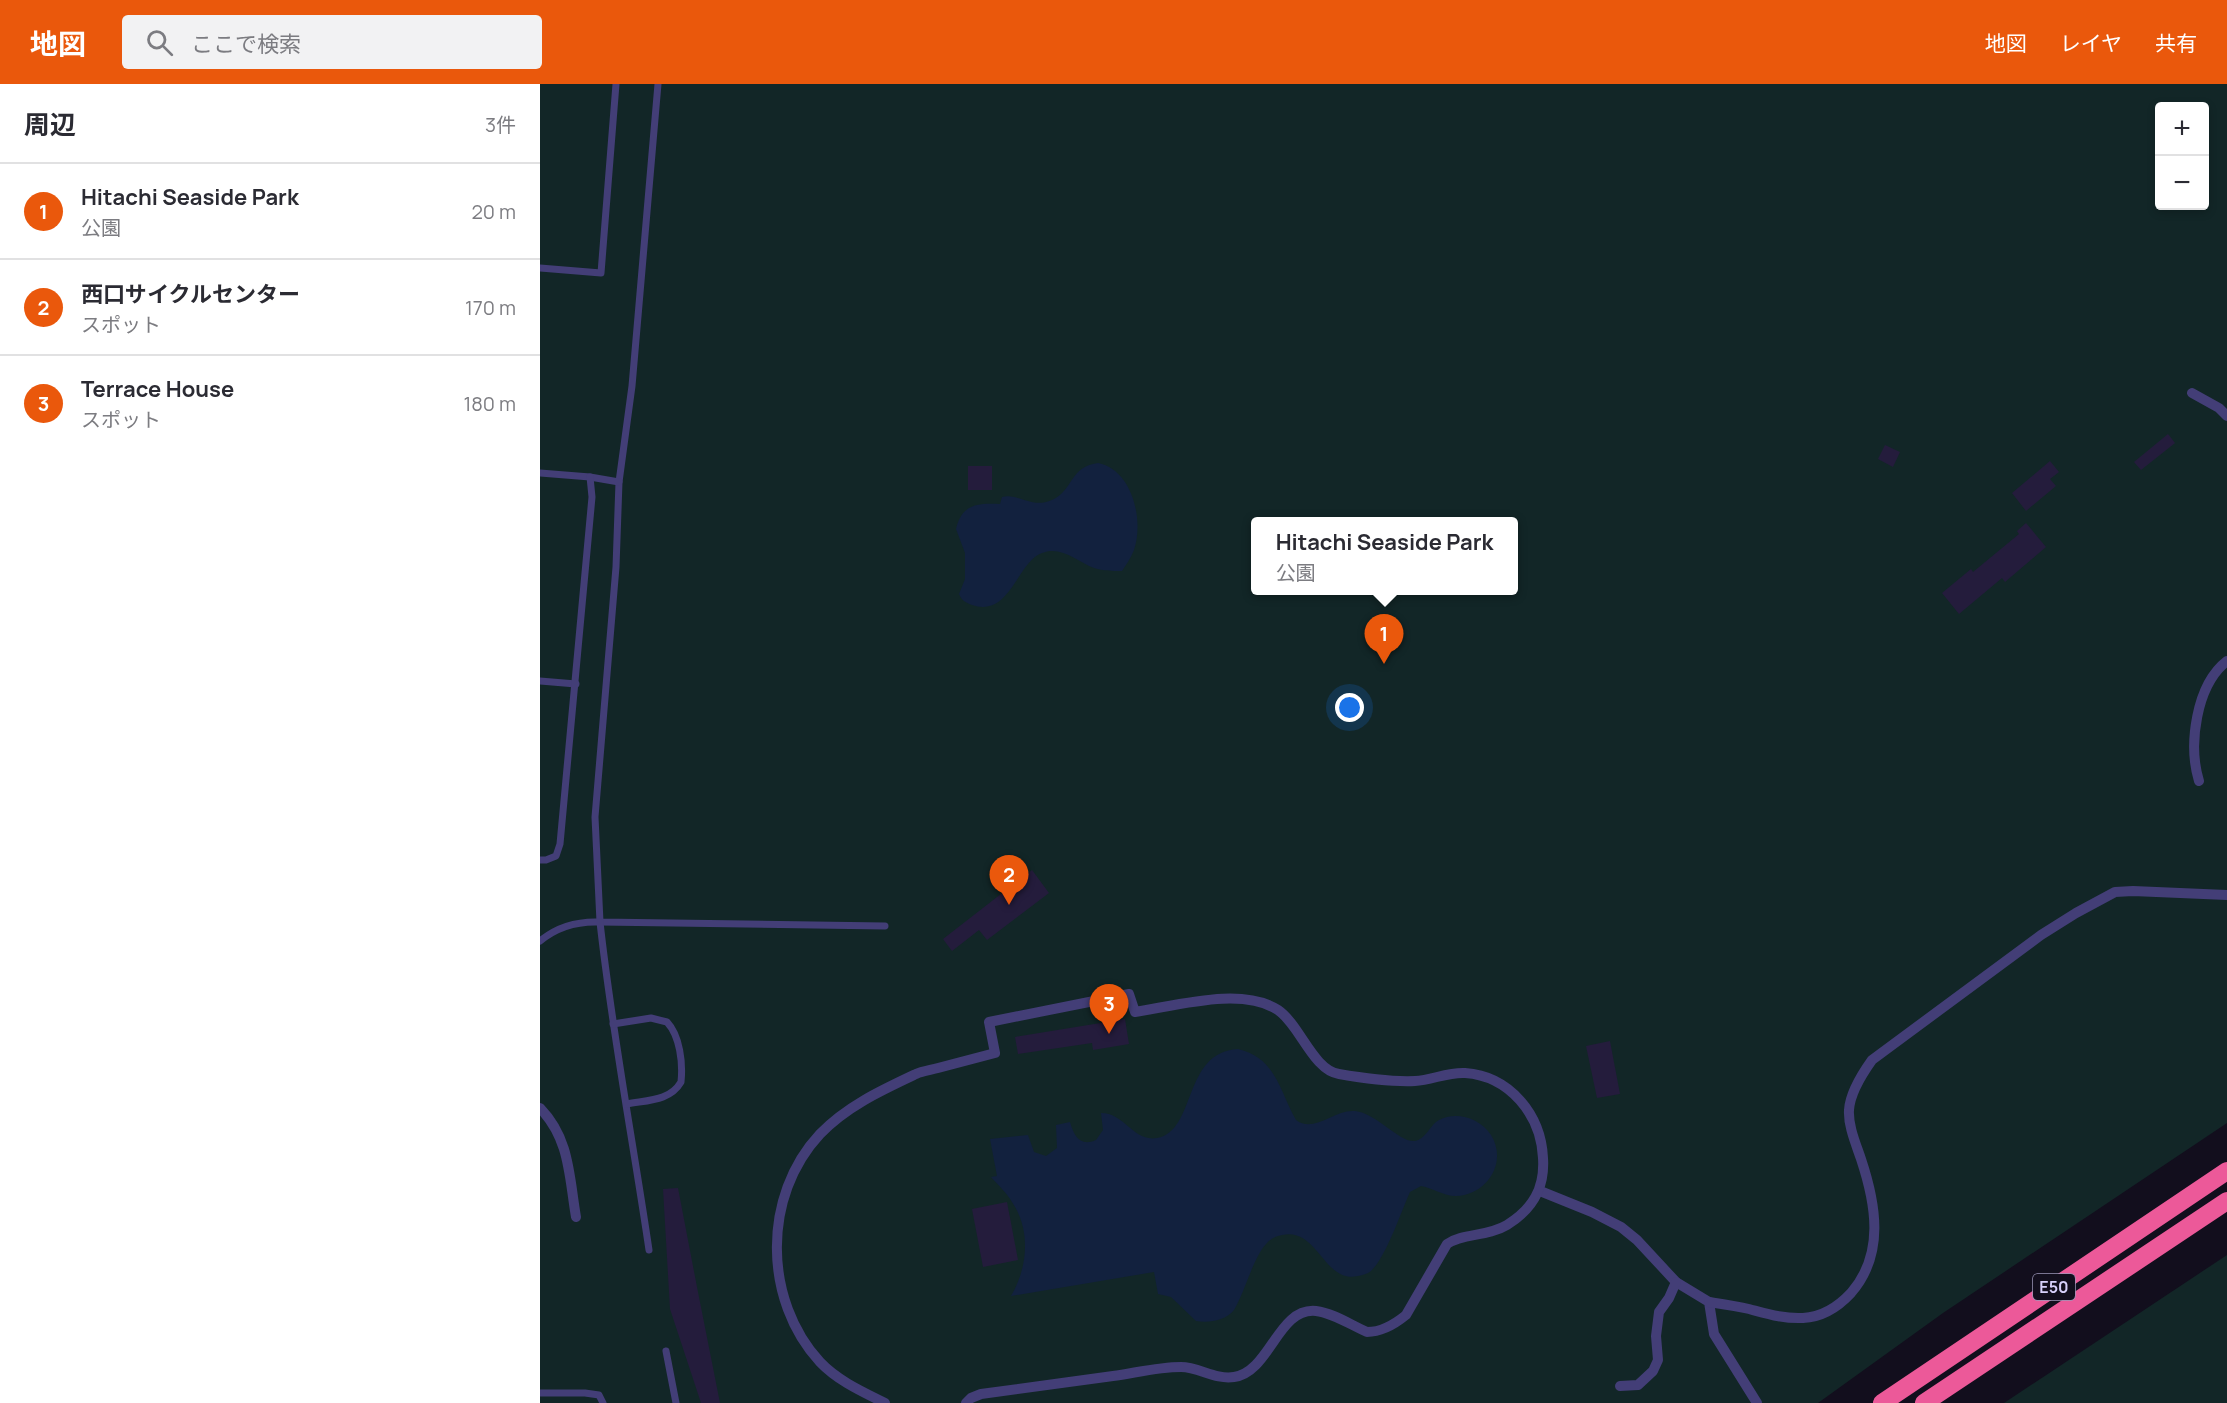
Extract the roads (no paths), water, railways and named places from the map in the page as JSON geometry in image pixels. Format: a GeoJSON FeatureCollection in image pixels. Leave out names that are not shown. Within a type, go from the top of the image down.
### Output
{"type":"FeatureCollection","features":[{"type":"Feature","properties":{"kind":"highway","name":"E50"},"geometry":{"type":"LineString","coordinates":[[1882,1403],[2227,1171]]}},
{"type":"Feature","properties":{"kind":"highway","name":"E50"},"geometry":{"type":"LineString","coordinates":[[1924,1403],[2227,1201]]}},
{"type":"Feature","properties":{"kind":"street"},"geometry":{"type":"LineString","coordinates":[[2192,393],[2219,408],[2227,416]]}},
{"type":"Feature","properties":{"kind":"street"},"geometry":{"type":"LineString","coordinates":[[2199,781],[2194,764],[2193,747],[2196,721],[2206,691],[2227,660]]}},
{"type":"Feature","properties":{"kind":"street"},"geometry":{"type":"LineString","coordinates":[[1540,1191],[1592,1212],[1621,1227],[1637,1240],[1676,1282],[1709,1302],[1749,1309],[1780,1318],[1806,1318],[1825,1314],[1844,1301],[1860,1283],[1870,1263],[1875,1213],[1871,1188],[1850,1120],[1849,1107],[1862,1074],[1872,1060],[2041,935],[2115,892],[2227,895]]}},
{"type":"Feature","properties":{"kind":"street"},"geometry":{"type":"LineString","coordinates":[[885,1403],[848,1384],[821,1363],[799,1335],[787,1309],[779,1274],[776,1248],[778,1221],[792,1173],[820,1134],[841,1116],[875,1093],[916,1074],[995,1053],[988,1022],[1129,994],[1135,1012],[1226,999],[1255,1001],[1267,1004],[1288,1018],[1324,1068],[1337,1074],[1409,1081],[1465,1073],[1486,1078],[1502,1085],[1518,1097],[1537,1124],[1544,1172],[1540,1191],[1524,1210],[1506,1225],[1484,1235],[1453,1240],[1447,1244],[1406,1315],[1396,1324],[1367,1332],[1325,1313],[1309,1311],[1301,1313],[1285,1327],[1257,1364],[1246,1373],[1234,1377],[1219,1377],[1182,1367],[981,1394],[970,1401]]}},
{"type":"Feature","properties":{"kind":"street"},"geometry":{"type":"LineString","coordinates":[[540,1108],[552,1120],[561,1136],[576,1216]]}},
{"type":"Feature","properties":{"kind":"street"},"geometry":{"type":"LineString","coordinates":[[1620,1386],[1638,1385],[1653,1371],[1658,1360],[1656,1336],[1659,1312],[1676,1282]]}},
{"type":"Feature","properties":{"kind":"street"},"geometry":{"type":"LineString","coordinates":[[1709,1302],[1714,1334],[1757,1403]]}},
{"type":"Feature","properties":{"kind":"lane"},"geometry":{"type":"LineString","coordinates":[[540,268],[601,273],[616,84]]}},
{"type":"Feature","properties":{"kind":"lane"},"geometry":{"type":"LineString","coordinates":[[649,1250],[613,1024],[600,922],[595,817],[616,567],[619,482],[632,387],[658,84]]}},
{"type":"Feature","properties":{"kind":"lane"},"geometry":{"type":"LineString","coordinates":[[540,473],[619,482]]}},
{"type":"Feature","properties":{"kind":"lane"},"geometry":{"type":"LineString","coordinates":[[543,860],[553,858],[559,851],[576,684],[591,497],[590,477]]}},
{"type":"Feature","properties":{"kind":"lane"},"geometry":{"type":"LineString","coordinates":[[540,681],[576,684]]}},
{"type":"Feature","properties":{"kind":"lane"},"geometry":{"type":"LineString","coordinates":[[540,941],[571,923],[885,926]]}},
{"type":"Feature","properties":{"kind":"lane"},"geometry":{"type":"LineString","coordinates":[[613,1024],[651,1018],[667,1022],[675,1033],[678,1049],[681,1082],[673,1094],[627,1104]]}},
{"type":"Feature","properties":{"kind":"lane"},"geometry":{"type":"LineString","coordinates":[[666,1351],[676,1403]]}},
{"type":"Feature","properties":{"kind":"lane"},"geometry":{"type":"LineString","coordinates":[[540,1393],[599,1395],[603,1403]]}},
{"type":"Feature","properties":{"kind":"water"},"geometry":{"type":"Polygon","coordinates":[[[1098,463],[1120,475],[1133,498],[1138,525],[1137,538],[1130,559],[1122,571],[1094,568],[1069,555],[1049,551],[1033,558],[1004,597],[995,604],[985,607],[972,605],[963,600],[959,594],[965,579],[965,553],[956,529],[962,514],[972,506],[1000,504],[1002,497],[1008,496],[1038,503],[1052,500],[1064,491],[1082,469],[1098,463]]]}},
{"type":"Feature","properties":{"kind":"water"},"geometry":{"type":"Polygon","coordinates":[[[1238,1049],[1251,1053],[1269,1068],[1296,1120],[1303,1124],[1317,1123],[1347,1111],[1355,1111],[1371,1117],[1402,1137],[1415,1141],[1422,1138],[1436,1122],[1446,1117],[1460,1116],[1474,1120],[1486,1129],[1496,1145],[1496,1166],[1492,1175],[1477,1190],[1467,1194],[1451,1196],[1421,1186],[1410,1192],[1382,1256],[1371,1271],[1363,1275],[1346,1276],[1337,1272],[1304,1239],[1294,1235],[1273,1238],[1261,1250],[1234,1310],[1226,1317],[1217,1320],[1196,1321],[1171,1297],[1158,1294],[1154,1272],[1011,1296],[1024,1261],[1025,1236],[1012,1202],[991,1177],[997,1176],[990,1139],[1028,1135],[1034,1152],[1046,1156],[1057,1148],[1056,1125],[1070,1122],[1078,1139],[1090,1142],[1096,1140],[1103,1130],[1101,1113],[1116,1117],[1142,1136],[1157,1138],[1170,1132],[1179,1122],[1198,1077],[1207,1063],[1220,1053],[1238,1049]]]}},
{"type":"Feature","properties":{"kind":"place","name":"Hitachi Seaside Park"},"geometry":{"type":"Point","coordinates":[1384,664]}},
{"type":"Feature","properties":{"kind":"place","name":"西口サイクルセンター"},"geometry":{"type":"Point","coordinates":[1009,905]}},
{"type":"Feature","properties":{"kind":"place","name":"Terrace House"},"geometry":{"type":"Point","coordinates":[1109,1034]}}]}
